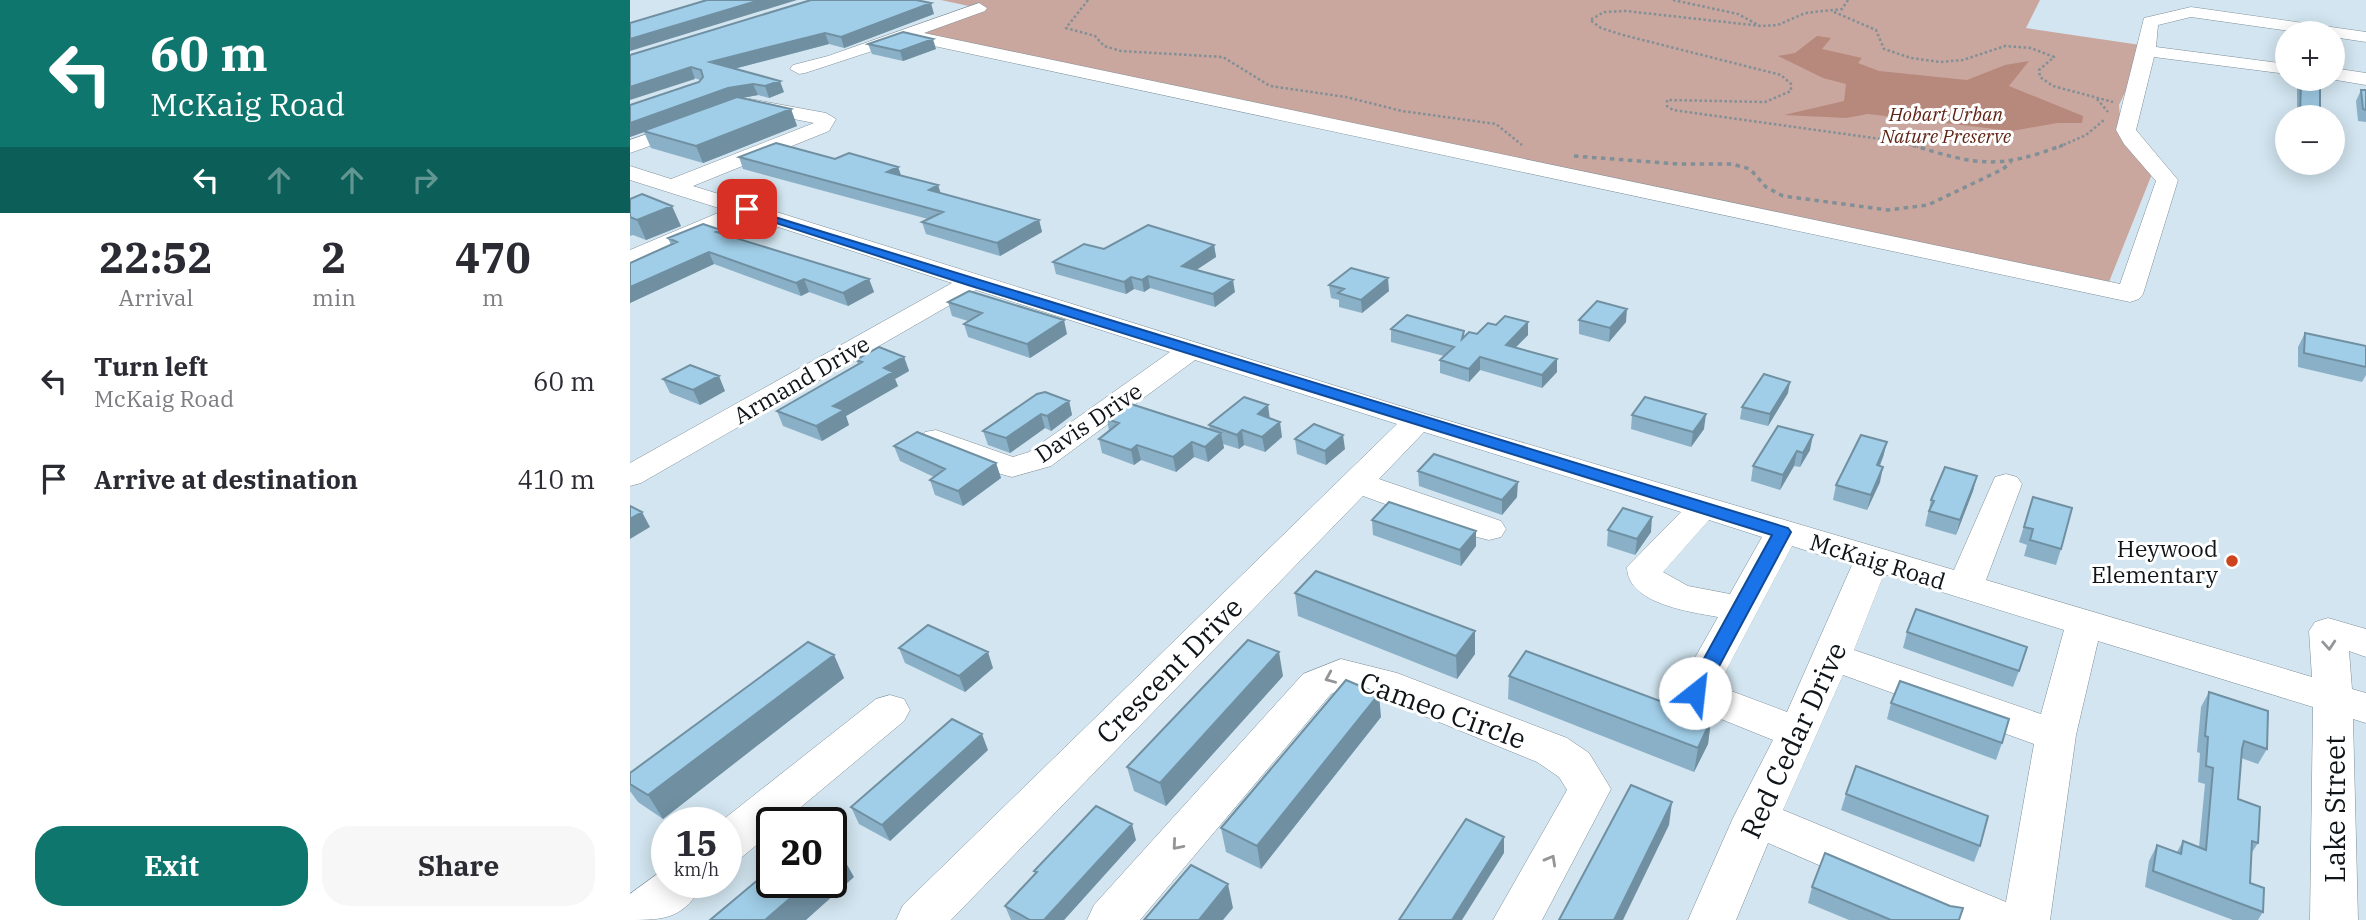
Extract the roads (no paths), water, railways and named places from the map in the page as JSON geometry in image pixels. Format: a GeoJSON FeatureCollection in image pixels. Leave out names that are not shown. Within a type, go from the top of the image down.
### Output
{"type":"FeatureCollection","features":[{"type":"Feature","properties":{"kind":"street"},"geometry":{"type":"LineString","coordinates":[[799,69],[834,60],[979,8],[941,0]]}},
{"type":"Feature","properties":{"kind":"street"},"geometry":{"type":"LineString","coordinates":[[907,35],[2130,294],[2167,180],[2126,130],[2147,51],[2150,22],[2191,12],[2366,37]]}},
{"type":"Feature","properties":{"kind":"street"},"geometry":{"type":"LineString","coordinates":[[2147,51],[2275,67]]}},
{"type":"Feature","properties":{"kind":"street"},"geometry":{"type":"LineString","coordinates":[[2345,76],[2366,79]]}},
{"type":"Feature","properties":{"kind":"street"},"geometry":{"type":"LineString","coordinates":[[630,193],[701,174],[822,127],[826,118],[758,104],[728,110]]}},
{"type":"Feature","properties":{"kind":"street"},"geometry":{"type":"LineString","coordinates":[[630,148],[705,119]]}},
{"type":"Feature","properties":{"kind":"street"},"geometry":{"type":"LineString","coordinates":[[630,153],[701,174]]}},
{"type":"Feature","properties":{"kind":"street","name":"McKaig Road"},"geometry":{"type":"LineString","coordinates":[[630,173],[1418,421],[2350,703]]}},
{"type":"Feature","properties":{"kind":"street"},"geometry":{"type":"LineString","coordinates":[[630,259],[747,209]]}},
{"type":"Feature","properties":{"kind":"street","name":"Armand Drive"},"geometry":{"type":"LineString","coordinates":[[630,475],[972,282]]}},
{"type":"Feature","properties":{"kind":"street","name":"Davis Drive"},"geometry":{"type":"LineString","coordinates":[[936,439],[1012,467],[1040,459],[1192,349]]}},
{"type":"Feature","properties":{"kind":"street","name":"Crescent Drive"},"geometry":{"type":"LineString","coordinates":[[920,920],[1418,421]]}},
{"type":"Feature","properties":{"kind":"street"},"geometry":{"type":"LineString","coordinates":[[1356,482],[1489,529]]}},
{"type":"Feature","properties":{"kind":"street"},"geometry":{"type":"LineString","coordinates":[[1965,587],[2006,484]]}},
{"type":"Feature","properties":{"kind":"street"},"geometry":{"type":"LineString","coordinates":[[1701,507],[1687,527],[1646,567],[1645,575],[1657,587],[1699,601],[1741,609]]}},
{"type":"Feature","properties":{"kind":"street"},"geometry":{"type":"LineString","coordinates":[[1782,532],[1695,693],[1797,732]]}},
{"type":"Feature","properties":{"kind":"street","name":"Red Cedar Drive"},"geometry":{"type":"LineString","coordinates":[[1712,920],[1755,818],[1833,657],[1872,559]]}},
{"type":"Feature","properties":{"kind":"street"},"geometry":{"type":"LineString","coordinates":[[2026,920],[2056,735],[2084,623]]}},
{"type":"Feature","properties":{"kind":"street","name":"Lake Street"},"geometry":{"type":"LineString","coordinates":[[2334,920],[2350,703],[2328,631],[2366,642]]}},
{"type":"Feature","properties":{"kind":"street"},"geometry":{"type":"LineString","coordinates":[[1833,657],[2056,735]]}},
{"type":"Feature","properties":{"kind":"street","name":"Cameo Circle"},"geometry":{"type":"LineString","coordinates":[[1111,920],[1317,684],[1342,673],[1383,683],[1500,729],[1552,750],[1574,765],[1590,789],[1517,920]]}},
{"type":"Feature","properties":{"kind":"street"},"geometry":{"type":"LineString","coordinates":[[742,831],[890,710]]}},
{"type":"Feature","properties":{"kind":"street"},"geometry":{"type":"LineString","coordinates":[[1755,818],[1996,920]]}},
{"type":"Feature","properties":{"kind":"street"},"geometry":{"type":"LineString","coordinates":[[633,920],[660,898]]}},
{"type":"Feature","properties":{"kind":"place","name":"Heywood Elementary"},"geometry":{"type":"Point","coordinates":[2232,561]}},
{"type":"Feature","properties":{"kind":"park label","name":"Hobart Urban Nature Preserve"},"geometry":{"type":"Point","coordinates":[1946,125]}}]}
